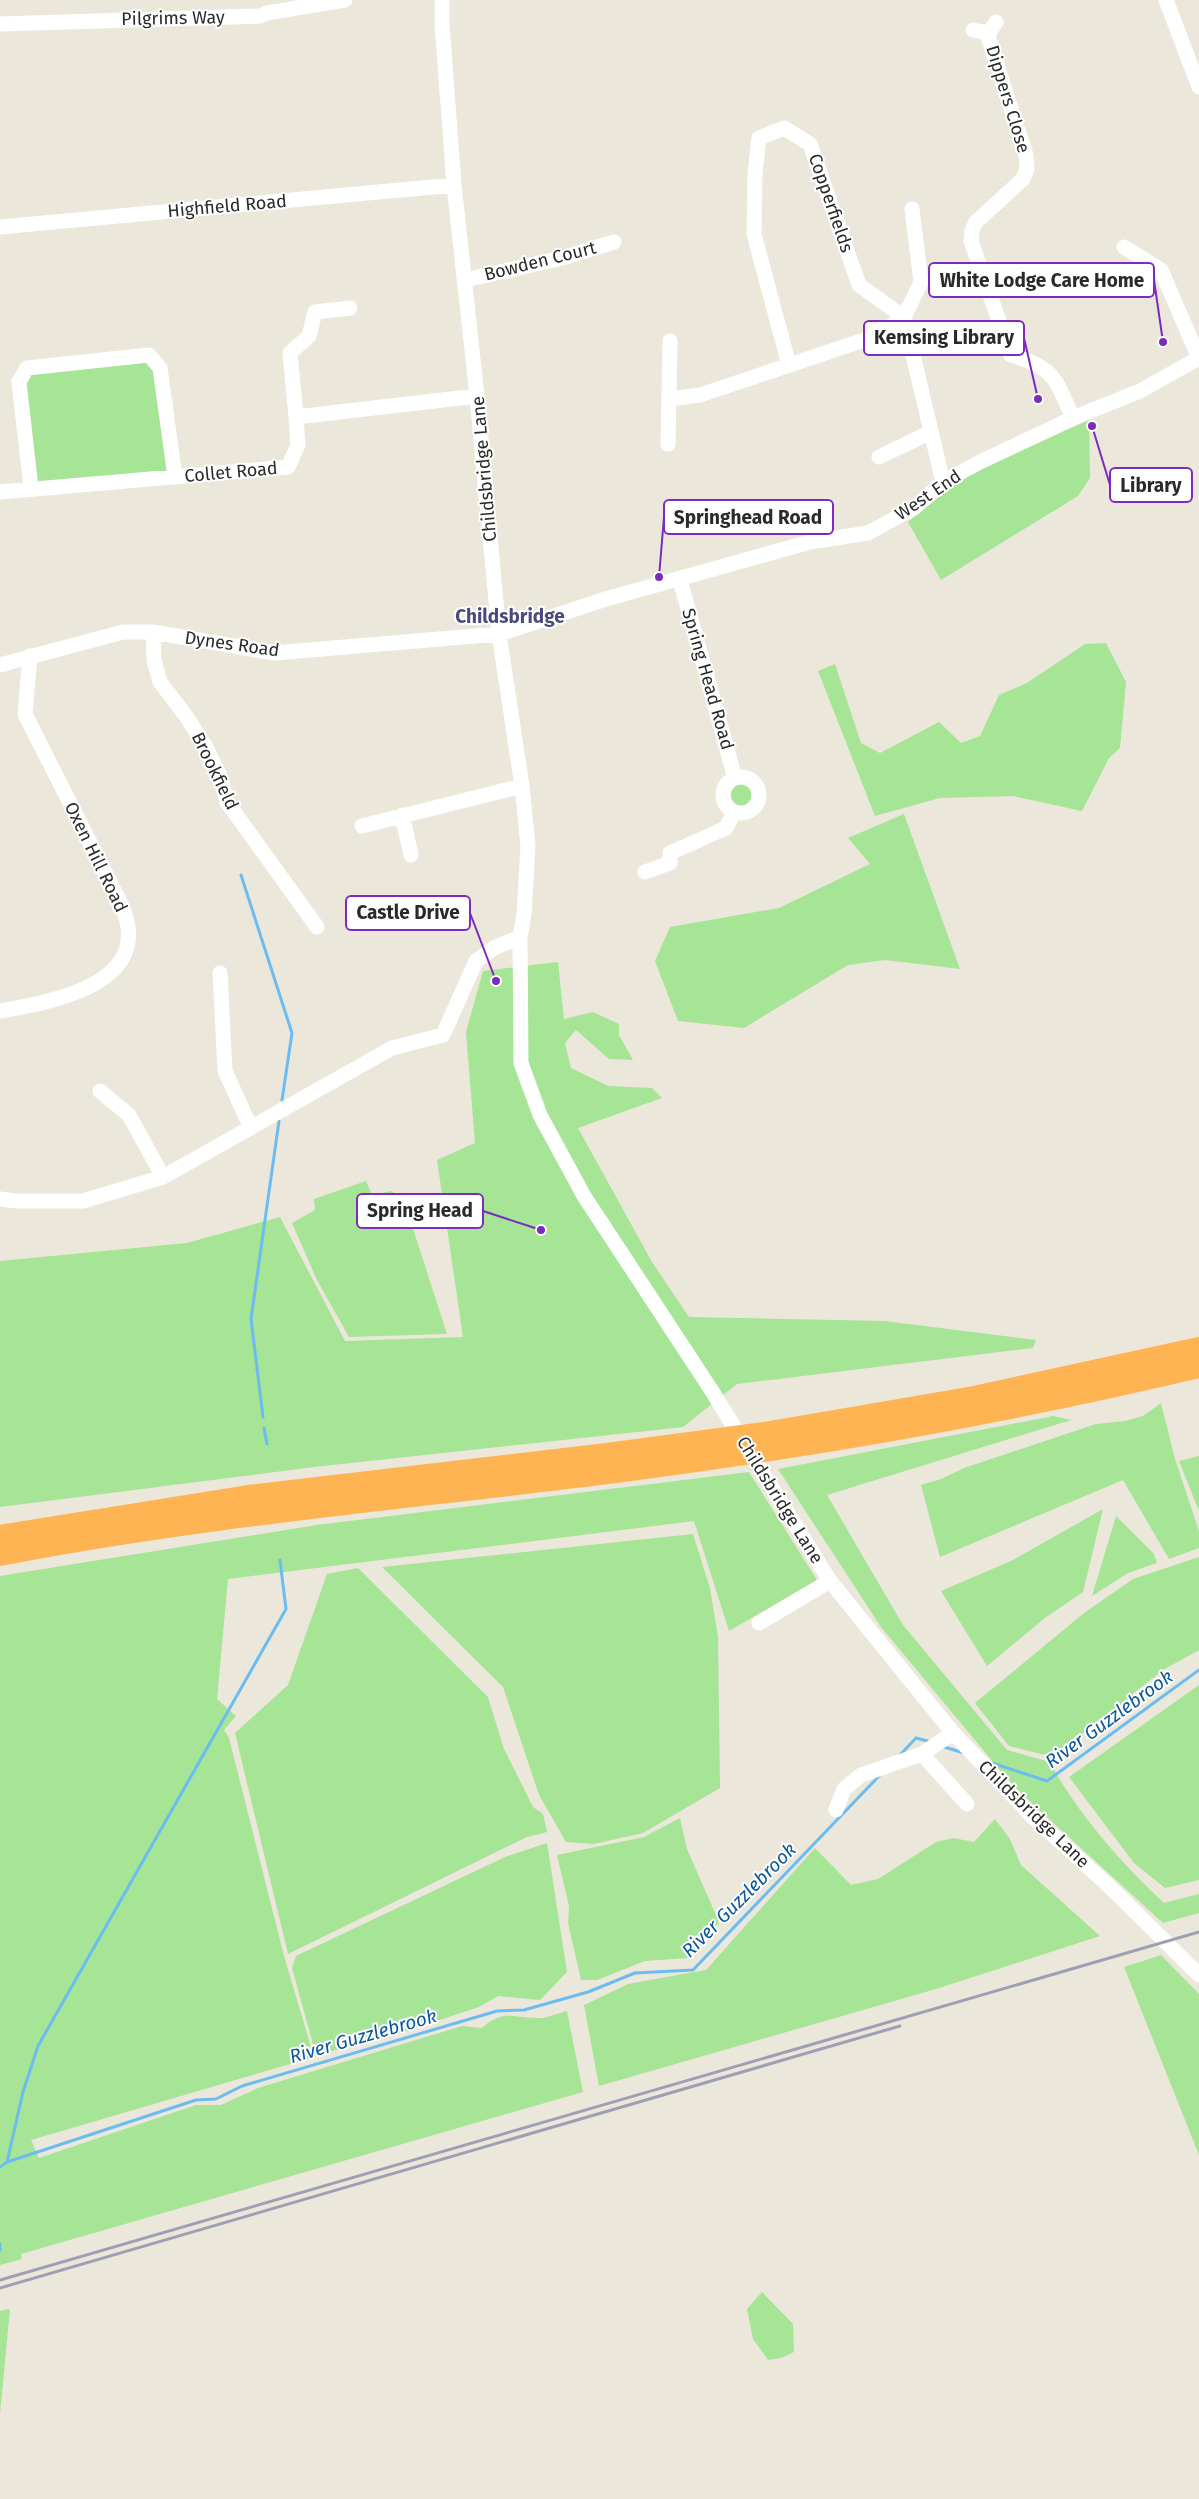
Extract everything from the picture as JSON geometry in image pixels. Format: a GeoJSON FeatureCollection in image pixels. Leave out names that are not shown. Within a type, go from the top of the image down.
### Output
{"type":"FeatureCollection","features":[{"type":"Feature","properties":{"kind":"highway"},"geometry":{"type":"LineString","coordinates":[[0,1536],[248,1496],[625,1452],[764,1433],[974,1397],[1199,1348]]}},
{"type":"Feature","properties":{"kind":"highway"},"geometry":{"type":"LineString","coordinates":[[0,1555],[246,1515],[618,1472],[808,1444],[1003,1410],[1199,1367]]}},
{"type":"Feature","properties":{"kind":"street","name":"Pilgrims Way"},"geometry":{"type":"LineString","coordinates":[[0,24],[260,16],[267,12],[345,0]]}},
{"type":"Feature","properties":{"kind":"street","name":"Childsbridge Lane"},"geometry":{"type":"LineString","coordinates":[[442,0],[442,24],[454,185],[478,396],[499,634],[522,786],[528,846],[524,914],[520,937],[521,1063],[540,1115],[584,1196],[710,1388],[830,1581],[953,1733],[1033,1817],[1199,1975]]}},
{"type":"Feature","properties":{"kind":"street"},"geometry":{"type":"LineString","coordinates":[[1166,0],[1199,87]]}},
{"type":"Feature","properties":{"kind":"street","name":"Dippers Close"},"geometry":{"type":"LineString","coordinates":[[973,30],[993,28],[989,40],[1026,155],[1027,170],[1023,179],[976,222],[972,230],[971,241],[1012,355],[1036,363],[1054,377],[1073,418]]}},
{"type":"Feature","properties":{"kind":"street","name":"Copperfields"},"geometry":{"type":"LineString","coordinates":[[789,365],[754,234],[755,173],[759,138],[784,128],[810,144],[859,285],[904,317]]}},
{"type":"Feature","properties":{"kind":"street","name":"Highfield Road"},"geometry":{"type":"LineString","coordinates":[[0,227],[454,185]]}},
{"type":"Feature","properties":{"kind":"street"},"geometry":{"type":"LineString","coordinates":[[669,399],[700,395],[876,336],[904,317],[922,282],[912,209]]}},
{"type":"Feature","properties":{"kind":"street","name":"Bowden Court"},"geometry":{"type":"LineString","coordinates":[[465,280],[566,257],[614,242]]}},
{"type":"Feature","properties":{"kind":"street"},"geometry":{"type":"LineString","coordinates":[[1124,247],[1161,270],[1199,358]]}},
{"type":"Feature","properties":{"kind":"street"},"geometry":{"type":"LineString","coordinates":[[350,308],[315,312],[309,336],[290,353],[296,417],[478,396]]}},
{"type":"Feature","properties":{"kind":"street"},"geometry":{"type":"LineString","coordinates":[[904,317],[943,482]]}},
{"type":"Feature","properties":{"kind":"street"},"geometry":{"type":"LineString","coordinates":[[668,444],[670,341]]}},
{"type":"Feature","properties":{"kind":"street"},"geometry":{"type":"LineString","coordinates":[[32,488],[19,382],[27,368],[149,355],[160,368],[175,477]]}},
{"type":"Feature","properties":{"kind":"street","name":"West End"},"geometry":{"type":"LineString","coordinates":[[499,634],[606,599],[680,580],[810,542],[868,533],[914,508],[943,482],[980,462],[1073,418],[1140,392],[1199,358]]}},
{"type":"Feature","properties":{"kind":"street","name":"Collet Road"},"geometry":{"type":"LineString","coordinates":[[0,492],[288,467],[298,445],[296,417]]}},
{"type":"Feature","properties":{"kind":"street"},"geometry":{"type":"LineString","coordinates":[[879,457],[931,432]]}},
{"type":"Feature","properties":{"kind":"street","name":"Spring Head Road"},"geometry":{"type":"LineString","coordinates":[[680,580],[736,778]]}},
{"type":"Feature","properties":{"kind":"street","name":"Dynes Road"},"geometry":{"type":"LineString","coordinates":[[0,665],[122,632],[153,632],[274,654],[499,634]]}},
{"type":"Feature","properties":{"kind":"street","name":"Brookfield"},"geometry":{"type":"LineString","coordinates":[[153,632],[154,660],[160,682],[186,716],[206,747],[220,776],[228,802],[318,927]]}},
{"type":"Feature","properties":{"kind":"street","name":"Oxen Hill Road"},"geometry":{"type":"LineString","coordinates":[[0,1011],[60,997],[104,978],[124,957],[130,936],[123,909],[24,714],[30,656]]}},
{"type":"Feature","properties":{"kind":"street"},"geometry":{"type":"LineString","coordinates":[[736,778],[751,780],[755,784],[759,795],[756,806],[745,813],[734,812],[725,804],[723,792],[728,782],[736,778]]}},
{"type":"Feature","properties":{"kind":"street"},"geometry":{"type":"LineString","coordinates":[[362,826],[522,786]]}},
{"type":"Feature","properties":{"kind":"street"},"geometry":{"type":"LineString","coordinates":[[645,872],[670,863],[670,853],[726,828],[734,812]]}},
{"type":"Feature","properties":{"kind":"street"},"geometry":{"type":"LineString","coordinates":[[402,815],[411,855]]}},
{"type":"Feature","properties":{"kind":"street"},"geometry":{"type":"LineString","coordinates":[[0,1199],[17,1202],[83,1201],[163,1177],[392,1048],[443,1035],[476,961],[494,948],[520,937]]}},
{"type":"Feature","properties":{"kind":"street"},"geometry":{"type":"LineString","coordinates":[[220,973],[225,1071],[251,1128]]}},
{"type":"Feature","properties":{"kind":"street"},"geometry":{"type":"LineString","coordinates":[[100,1091],[129,1115],[163,1177]]}},
{"type":"Feature","properties":{"kind":"street"},"geometry":{"type":"LineString","coordinates":[[759,1623],[830,1581]]}},
{"type":"Feature","properties":{"kind":"street"},"geometry":{"type":"LineString","coordinates":[[836,1810],[844,1789],[861,1775],[922,1754],[953,1733]]}},
{"type":"Feature","properties":{"kind":"street"},"geometry":{"type":"LineString","coordinates":[[922,1754],[967,1804]]}},
{"type":"Feature","properties":{"kind":"green space"},"geometry":{"type":"Polygon","coordinates":[[[148,358],[157,370],[169,473],[34,483],[23,383],[29,371],[148,358]]]}},
{"type":"Feature","properties":{"kind":"green space"},"geometry":{"type":"Polygon","coordinates":[[[1089,420],[1090,478],[1078,496],[941,580],[908,522],[967,475],[1089,420]]]}},
{"type":"Feature","properties":{"kind":"green space"},"geometry":{"type":"Polygon","coordinates":[[[1106,643],[1126,682],[1120,748],[1109,758],[1082,811],[1013,796],[940,798],[875,816],[818,671],[835,664],[861,743],[880,753],[939,722],[961,743],[980,736],[999,695],[1027,683],[1085,644],[1106,643]]]}},
{"type":"Feature","properties":{"kind":"green space"},"geometry":{"type":"Polygon","coordinates":[[[742,784],[750,787],[753,795],[750,803],[742,806],[734,803],[731,795],[734,787],[742,784]]]}},
{"type":"Feature","properties":{"kind":"green space"},"geometry":{"type":"Polygon","coordinates":[[[904,814],[960,969],[885,960],[848,965],[744,1028],[678,1021],[655,961],[670,927],[779,908],[870,864],[848,838],[904,814]]]}},
{"type":"Feature","properties":{"kind":"green space"},"geometry":{"type":"Polygon","coordinates":[[[558,962],[564,1019],[593,1012],[619,1024],[619,1035],[633,1060],[609,1059],[576,1030],[565,1043],[571,1068],[608,1086],[652,1088],[662,1098],[578,1128],[652,1262],[689,1317],[885,1321],[1036,1340],[1033,1348],[737,1384],[683,1427],[314,1467],[0,1507],[0,1261],[187,1243],[280,1217],[345,1341],[463,1337],[437,1160],[475,1143],[466,1032],[483,971],[558,962]]]}},
{"type":"Feature","properties":{"kind":"green space"},"geometry":{"type":"Polygon","coordinates":[[[366,1181],[372,1195],[392,1191],[405,1204],[447,1334],[349,1337],[317,1280],[292,1223],[315,1210],[314,1199],[366,1181]]]}},
{"type":"Feature","properties":{"kind":"green space"},"geometry":{"type":"Polygon","coordinates":[[[1161,1403],[1175,1459],[1199,1531],[1199,1548],[1169,1559],[1123,1480],[940,1557],[921,1485],[941,1479],[964,1468],[1096,1424],[1125,1421],[1143,1416],[1161,1403]]]}},
{"type":"Feature","properties":{"kind":"green space"},"geometry":{"type":"Polygon","coordinates":[[[1053,1416],[1071,1420],[827,1495],[903,1625],[1007,1750],[1050,1762],[1073,1800],[1101,1837],[1132,1872],[1164,1903],[1199,1894],[1199,1913],[1163,1923],[1014,1787],[881,1627],[778,1469],[1053,1416]]]}},
{"type":"Feature","properties":{"kind":"green space"},"geometry":{"type":"Polygon","coordinates":[[[1199,1456],[1199,1511],[1179,1461],[1199,1456]]]}},
{"type":"Feature","properties":{"kind":"green space"},"geometry":{"type":"Polygon","coordinates":[[[749,1472],[817,1580],[729,1631],[694,1521],[228,1579],[217,1699],[236,1716],[224,1730],[229,1738],[284,1956],[314,2057],[31,2140],[39,2158],[196,2105],[221,2105],[258,2088],[462,2026],[482,2028],[502,2016],[541,2018],[567,2011],[583,2092],[21,2254],[22,2259],[0,2265],[0,1576],[317,1525],[749,1472]]]}},
{"type":"Feature","properties":{"kind":"green space"},"geometry":{"type":"Polygon","coordinates":[[[1103,1509],[1083,1592],[1045,1618],[987,1666],[941,1591],[1013,1560],[1103,1509]]]}},
{"type":"Feature","properties":{"kind":"green space"},"geometry":{"type":"Polygon","coordinates":[[[1116,1516],[1154,1554],[1157,1563],[1128,1573],[1092,1596],[1116,1516]]]}},
{"type":"Feature","properties":{"kind":"green space"},"geometry":{"type":"Polygon","coordinates":[[[693,1534],[710,1588],[718,1637],[720,1788],[643,1833],[594,1844],[566,1842],[539,1795],[503,1687],[382,1567],[693,1534]]]}},
{"type":"Feature","properties":{"kind":"green space"},"geometry":{"type":"Polygon","coordinates":[[[1199,1557],[1199,1650],[1163,1670],[1053,1757],[1009,1746],[975,1703],[1084,1613],[1133,1579],[1199,1557]]]}},
{"type":"Feature","properties":{"kind":"green space"},"geometry":{"type":"Polygon","coordinates":[[[358,1568],[488,1697],[504,1749],[533,1807],[543,1814],[547,1832],[527,1837],[288,1954],[235,1733],[288,1685],[327,1574],[358,1568]]]}},
{"type":"Feature","properties":{"kind":"green space"},"geometry":{"type":"Polygon","coordinates":[[[1199,1685],[1199,1880],[1165,1888],[1134,1863],[1069,1777],[1199,1685]]]}},
{"type":"Feature","properties":{"kind":"green space"},"geometry":{"type":"Polygon","coordinates":[[[680,1818],[687,1849],[719,1922],[707,1939],[687,1958],[645,1961],[597,1980],[581,1980],[568,1923],[569,1906],[557,1855],[644,1837],[680,1818]]]}},
{"type":"Feature","properties":{"kind":"green space"},"geometry":{"type":"Polygon","coordinates":[[[995,1819],[1010,1839],[1021,1865],[1100,1936],[936,1989],[599,2086],[584,2005],[628,1984],[706,1970],[815,1848],[851,1885],[878,1879],[936,1842],[953,1838],[974,1842],[995,1819]]]}},
{"type":"Feature","properties":{"kind":"green space"},"geometry":{"type":"Polygon","coordinates":[[[547,1843],[567,1972],[540,2000],[498,1996],[479,2007],[394,2035],[316,2055],[292,1968],[296,1956],[505,1857],[547,1843]]]}},
{"type":"Feature","properties":{"kind":"green space"},"geometry":{"type":"Polygon","coordinates":[[[1161,1955],[1199,1994],[1199,2155],[1124,1967],[1161,1955]]]}},
{"type":"Feature","properties":{"kind":"green space"},"geometry":{"type":"Polygon","coordinates":[[[762,2292],[793,2324],[794,2352],[781,2358],[768,2360],[753,2339],[747,2309],[762,2292]]]}},
{"type":"Feature","properties":{"kind":"green space"},"geometry":{"type":"Polygon","coordinates":[[[10,2309],[0,2414],[0,2311],[10,2309]]]}},
{"type":"Feature","properties":{"kind":"waterway"},"geometry":{"type":"LineString","coordinates":[[241,875],[292,1033],[282,1100]]}},
{"type":"Feature","properties":{"kind":"waterway"},"geometry":{"type":"LineString","coordinates":[[263,1417],[251,1319],[279,1121]]}},
{"type":"Feature","properties":{"kind":"waterway"},"geometry":{"type":"LineString","coordinates":[[264,1428],[267,1444]]}},
{"type":"Feature","properties":{"kind":"waterway"},"geometry":{"type":"LineString","coordinates":[[7,2162],[23,2092],[38,2046],[286,1609],[280,1560]]}},
{"type":"Feature","properties":{"kind":"waterway","name":"River Guzzlebrook"},"geometry":{"type":"LineString","coordinates":[[989,1762],[1047,1781],[1199,1670]]}},
{"type":"Feature","properties":{"kind":"waterway","name":"River Guzzlebrook"},"geometry":{"type":"LineString","coordinates":[[900,1755],[916,1738],[931,1742]]}},
{"type":"Feature","properties":{"kind":"waterway","name":"River Guzzlebrook"},"geometry":{"type":"LineString","coordinates":[[941,1746],[964,1753]]}},
{"type":"Feature","properties":{"kind":"waterway","name":"River Guzzlebrook"},"geometry":{"type":"LineString","coordinates":[[0,2167],[7,2162],[196,2100],[216,2099],[242,2086],[497,2011],[524,2010],[588,1992],[635,1973],[693,1970],[880,1775]]}},
{"type":"Feature","properties":{"kind":"waterway","name":"River Guzzlebrook"},"geometry":{"type":"LineString","coordinates":[[0,2244],[0,2250]]}},
{"type":"Feature","properties":{"kind":"railway"},"geometry":{"type":"LineString","coordinates":[[0,2280],[1199,1932]]}},
{"type":"Feature","properties":{"kind":"railway"},"geometry":{"type":"LineString","coordinates":[[0,2288],[900,2026]]}},
{"type":"Feature","properties":{"kind":"place","name":"White Lodge Care Home"},"geometry":{"type":"Point","coordinates":[1163,342]}},
{"type":"Feature","properties":{"kind":"place","name":"Kemsing Library"},"geometry":{"type":"Point","coordinates":[1038,399]}},
{"type":"Feature","properties":{"kind":"place","name":"Library"},"geometry":{"type":"Point","coordinates":[1092,426]}},
{"type":"Feature","properties":{"kind":"place","name":"Springhead Road"},"geometry":{"type":"Point","coordinates":[659,577]}},
{"type":"Feature","properties":{"kind":"place","name":"Castle Drive"},"geometry":{"type":"Point","coordinates":[496,981]}},
{"type":"Feature","properties":{"kind":"place","name":"Spring Head"},"geometry":{"type":"Point","coordinates":[541,1230]}},
{"type":"Feature","properties":{"kind":"district","name":"Childsbridge"},"geometry":{"type":"Point","coordinates":[510,616]}}]}
